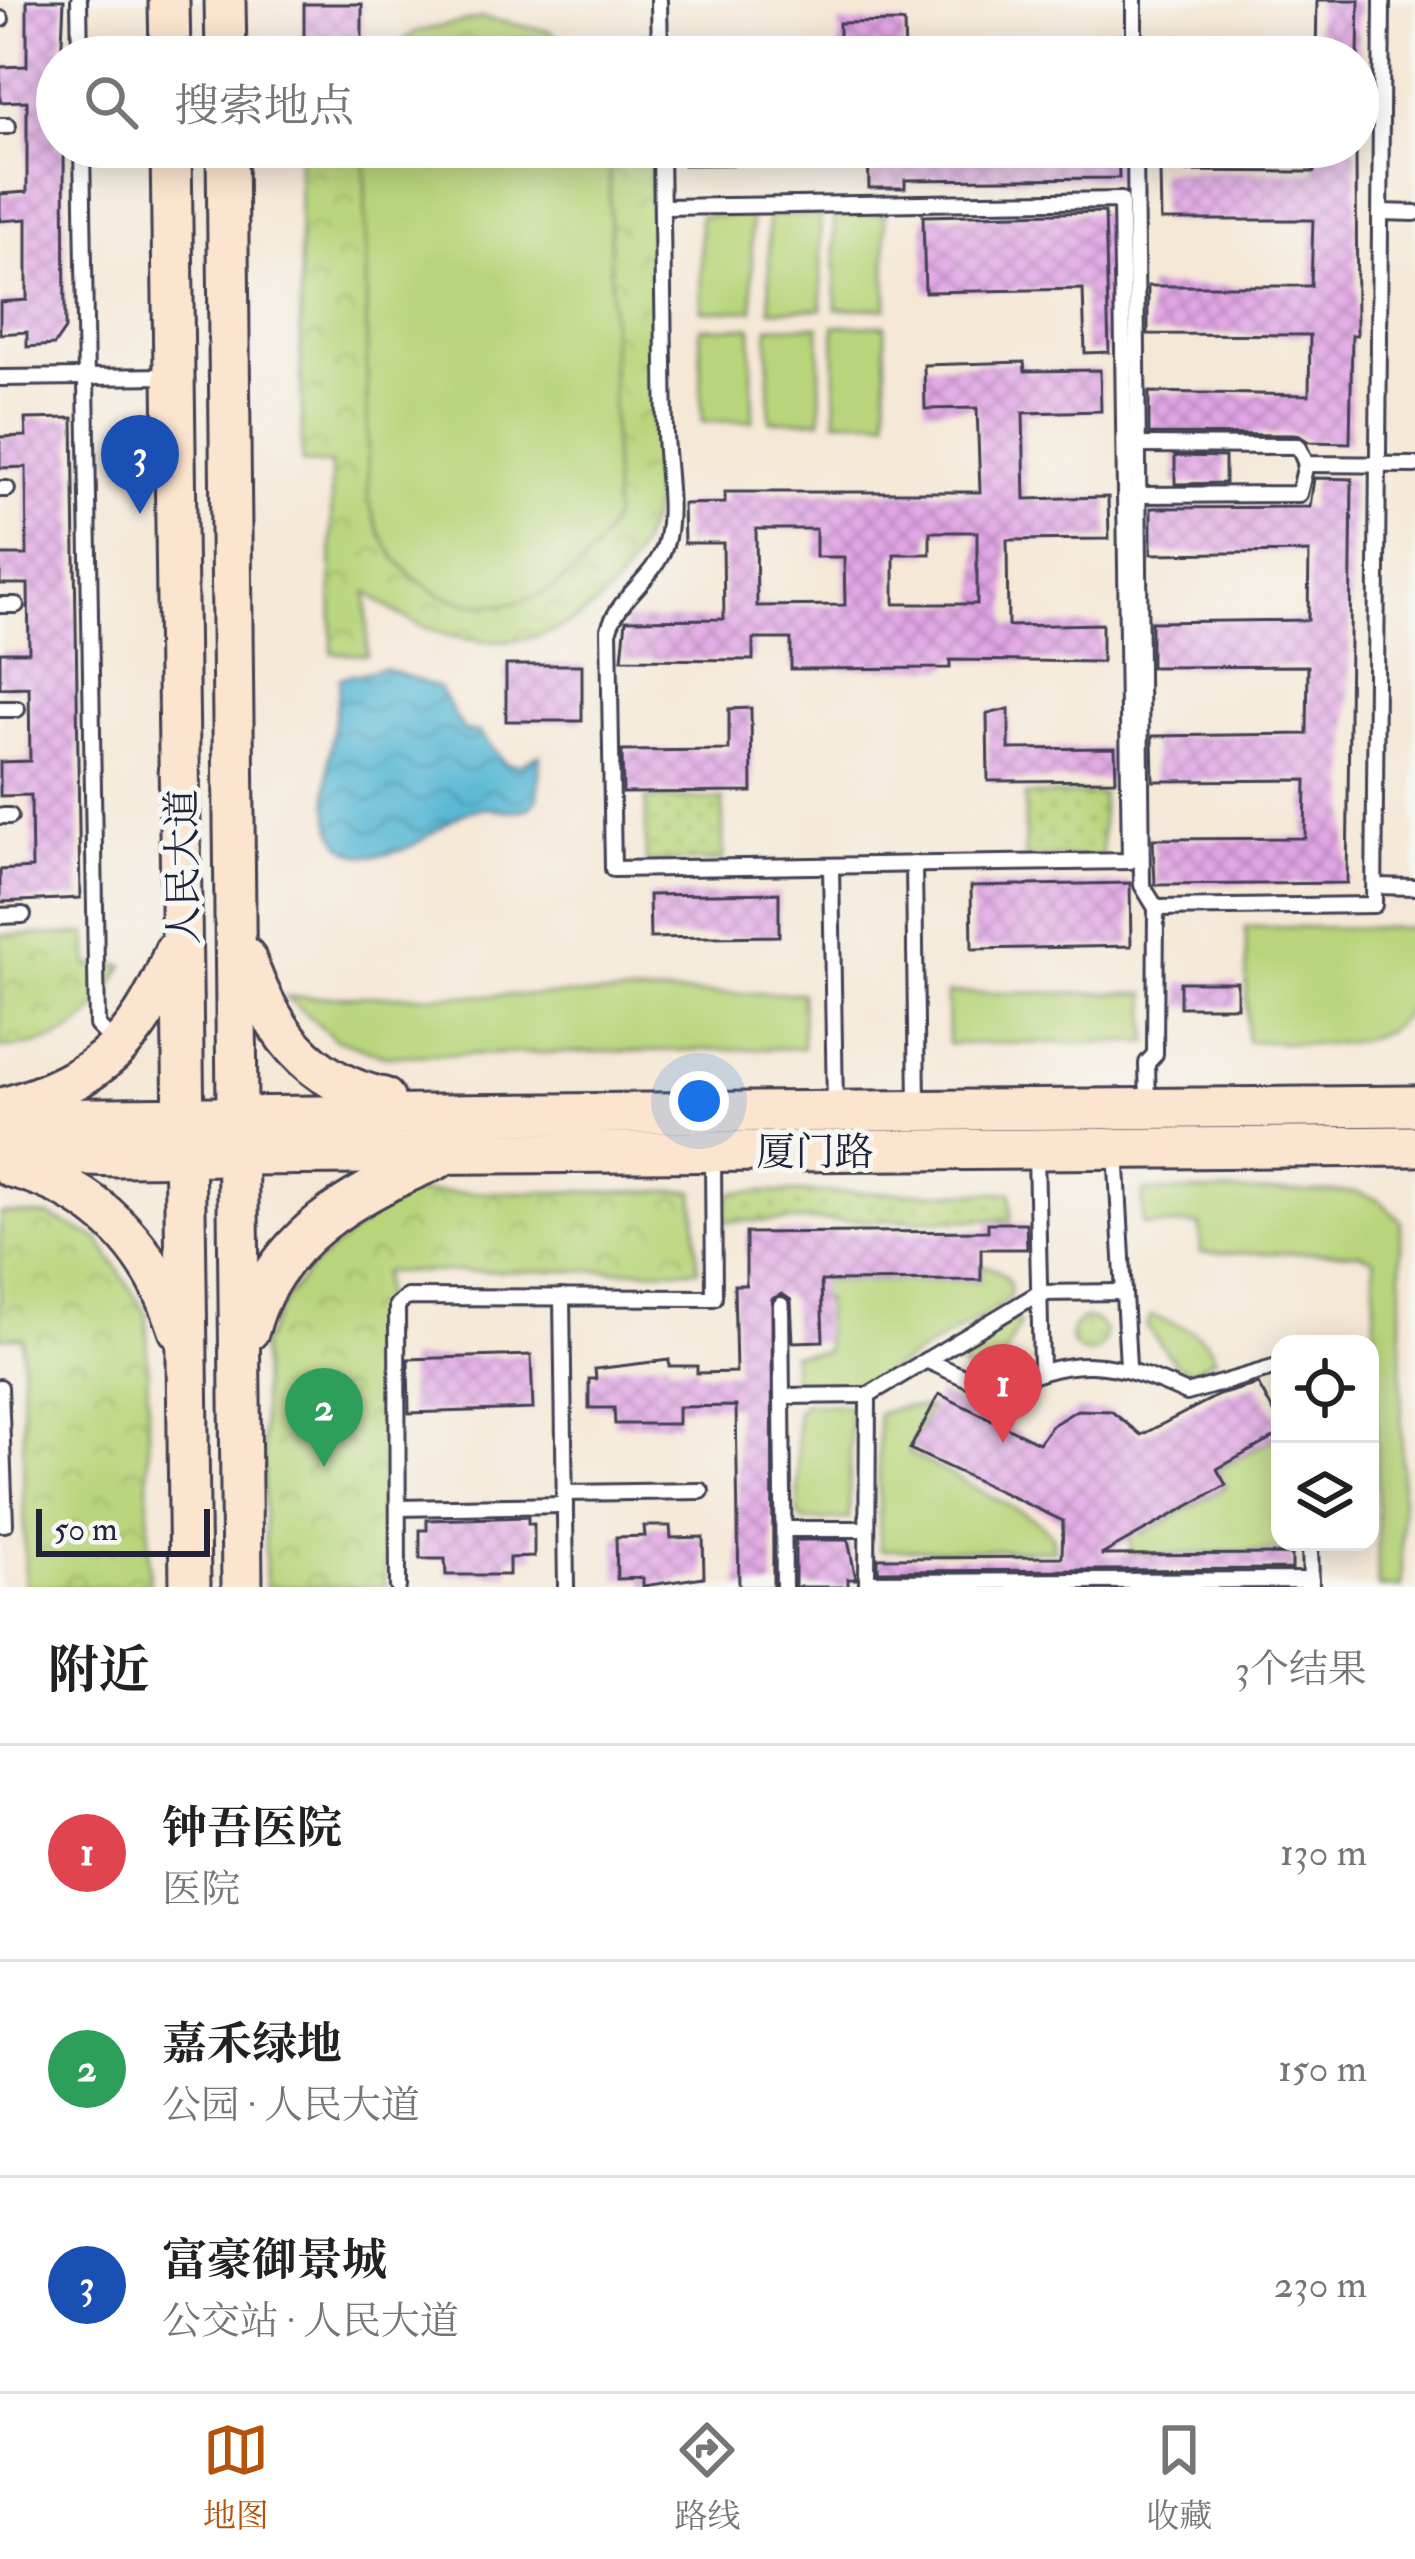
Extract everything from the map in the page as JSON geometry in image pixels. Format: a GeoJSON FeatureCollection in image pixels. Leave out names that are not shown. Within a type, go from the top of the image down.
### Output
{"type":"FeatureCollection","features":[{"type":"Feature","properties":{"kind":"main road"},"geometry":{"type":"LineString","coordinates":[[169,0],[170,36]]}},
{"type":"Feature","properties":{"kind":"main road"},"geometry":{"type":"LineString","coordinates":[[225,0],[226,36]]}},
{"type":"Feature","properties":{"kind":"main road","name":"人民大道"},"geometry":{"type":"LineString","coordinates":[[171,168],[190,1587]]}},
{"type":"Feature","properties":{"kind":"main road","name":"人民大道"},"geometry":{"type":"LineString","coordinates":[[226,168],[242,1587]]}},
{"type":"Feature","properties":{"kind":"main road"},"geometry":{"type":"LineString","coordinates":[[235,930],[262,1007],[325,1078],[353,1092],[447,1111]]}},
{"type":"Feature","properties":{"kind":"main road"},"geometry":{"type":"LineString","coordinates":[[0,1108],[41,1097],[100,1065],[119,1048],[154,1005],[182,931]]}},
{"type":"Feature","properties":{"kind":"main road","name":"厦门路"},"geometry":{"type":"LineString","coordinates":[[0,1118],[237,1112],[1415,1106]]}},
{"type":"Feature","properties":{"kind":"main road","name":"厦门路"},"geometry":{"type":"LineString","coordinates":[[0,1152],[1415,1146]]}},
{"type":"Feature","properties":{"kind":"main road"},"geometry":{"type":"LineString","coordinates":[[240,1364],[257,1298],[301,1238],[388,1179],[455,1152]]}},
{"type":"Feature","properties":{"kind":"main road"},"geometry":{"type":"LineString","coordinates":[[0,1164],[73,1187],[129,1239],[169,1298],[188,1356]]}},
{"type":"Feature","properties":{"kind":"lane"},"geometry":{"type":"LineString","coordinates":[[79,0],[80,36]]}},
{"type":"Feature","properties":{"kind":"lane"},"geometry":{"type":"LineString","coordinates":[[659,0],[660,36]]}},
{"type":"Feature","properties":{"kind":"lane"},"geometry":{"type":"LineString","coordinates":[[1133,0],[1134,36]]}},
{"type":"Feature","properties":{"kind":"lane"},"geometry":{"type":"LineString","coordinates":[[1156,908],[1374,905],[1382,0]]}},
{"type":"Feature","properties":{"kind":"lane"},"geometry":{"type":"LineString","coordinates":[[82,168],[97,1024],[119,1048]]}},
{"type":"Feature","properties":{"kind":"lane"},"geometry":{"type":"LineString","coordinates":[[661,168],[667,542],[659,560],[614,613],[609,629],[613,868],[1130,861],[1121,200],[662,207]]}},
{"type":"Feature","properties":{"kind":"lane"},"geometry":{"type":"LineString","coordinates":[[1135,168],[1142,885],[1156,908],[1155,1054],[1147,1063],[1148,1107]]}},
{"type":"Feature","properties":{"kind":"lane"},"geometry":{"type":"LineString","coordinates":[[1381,212],[1415,213]]}},
{"type":"Feature","properties":{"kind":"lane"},"geometry":{"type":"LineString","coordinates":[[0,378],[175,376]]}},
{"type":"Feature","properties":{"kind":"lane"},"geometry":{"type":"LineString","coordinates":[[1138,445],[1298,446],[1306,464],[1299,494],[1138,495]]}},
{"type":"Feature","properties":{"kind":"lane"},"geometry":{"type":"LineString","coordinates":[[1306,464],[1415,465]]}},
{"type":"Feature","properties":{"kind":"lane"},"geometry":{"type":"LineString","coordinates":[[0,709],[17,709]]}},
{"type":"Feature","properties":{"kind":"lane"},"geometry":{"type":"LineString","coordinates":[[914,864],[917,1107]]}},
{"type":"Feature","properties":{"kind":"lane"},"geometry":{"type":"LineString","coordinates":[[831,866],[835,1108]]}},
{"type":"Feature","properties":{"kind":"lane"},"geometry":{"type":"LineString","coordinates":[[1375,886],[1415,887]]}},
{"type":"Feature","properties":{"kind":"lane"},"geometry":{"type":"LineString","coordinates":[[0,916],[23,915]]}},
{"type":"Feature","properties":{"kind":"lane"},"geometry":{"type":"LineString","coordinates":[[1116,1148],[1127,1366]]}},
{"type":"Feature","properties":{"kind":"lane"},"geometry":{"type":"LineString","coordinates":[[1036,1150],[1041,1368]]}},
{"type":"Feature","properties":{"kind":"lane"},"geometry":{"type":"LineString","coordinates":[[398,1587],[397,1305],[407,1297],[714,1298],[713,1151]]}},
{"type":"Feature","properties":{"kind":"lane"},"geometry":{"type":"LineString","coordinates":[[782,1396],[868,1394],[1039,1293],[1124,1292]]}},
{"type":"Feature","properties":{"kind":"lane"},"geometry":{"type":"LineString","coordinates":[[562,1297],[566,1587]]}},
{"type":"Feature","properties":{"kind":"lane"},"geometry":{"type":"LineString","coordinates":[[781,1306],[784,1587]]}},
{"type":"Feature","properties":{"kind":"lane"},"geometry":{"type":"LineString","coordinates":[[926,1360],[997,1392],[1041,1368],[1127,1366],[1187,1393],[1271,1369]]}},
{"type":"Feature","properties":{"kind":"lane"},"geometry":{"type":"LineString","coordinates":[[0,1387],[4,1524],[0,1525]]}},
{"type":"Feature","properties":{"kind":"lane"},"geometry":{"type":"LineString","coordinates":[[868,1394],[867,1585],[1311,1583],[1310,1551]]}},
{"type":"Feature","properties":{"kind":"lane"},"geometry":{"type":"LineString","coordinates":[[398,1508],[700,1491]]}},
{"type":"Feature","properties":{"kind":"lane"},"geometry":{"type":"LineString","coordinates":[[784,1529],[867,1529]]}},
{"type":"Feature","properties":{"kind":"green space"},"geometry":{"type":"Polygon","coordinates":[[[482,18],[556,36],[410,36],[482,18]]]}},
{"type":"Feature","properties":{"kind":"green space"},"geometry":{"type":"Polygon","coordinates":[[[299,168],[650,168],[655,500],[638,550],[612,589],[579,618],[541,635],[498,642],[454,637],[410,620],[367,592],[367,655],[332,653],[331,464],[302,463],[299,168]]]}},
{"type":"Feature","properties":{"kind":"green space"},"geometry":{"type":"Polygon","coordinates":[[[365,168],[609,168],[614,516],[589,557],[556,586],[519,602],[480,605],[443,596],[410,574],[384,540],[368,494],[365,168]]]}},
{"type":"Feature","properties":{"kind":"green space"},"geometry":{"type":"Polygon","coordinates":[[[885,214],[887,308],[836,309],[834,215],[885,214]]]}},
{"type":"Feature","properties":{"kind":"green space"},"geometry":{"type":"Polygon","coordinates":[[[768,215],[820,215],[822,309],[770,310],[768,215]]]}},
{"type":"Feature","properties":{"kind":"green space"},"geometry":{"type":"Polygon","coordinates":[[[700,216],[751,216],[753,310],[702,311],[700,216]]]}},
{"type":"Feature","properties":{"kind":"green space"},"geometry":{"type":"Polygon","coordinates":[[[885,325],[887,420],[836,420],[834,326],[885,325]]]}},
{"type":"Feature","properties":{"kind":"green space"},"geometry":{"type":"Polygon","coordinates":[[[819,326],[821,420],[770,421],[768,327],[819,326]]]}},
{"type":"Feature","properties":{"kind":"green space"},"geometry":{"type":"Polygon","coordinates":[[[751,327],[753,421],[702,422],[700,328],[751,327]]]}},
{"type":"Feature","properties":{"kind":"green space"},"geometry":{"type":"Polygon","coordinates":[[[1102,794],[1102,857],[1025,857],[1025,795],[1102,794]]]}},
{"type":"Feature","properties":{"kind":"green space"},"geometry":{"type":"Polygon","coordinates":[[[646,799],[723,799],[723,861],[646,862],[646,799]]]}},
{"type":"Feature","properties":{"kind":"green space"},"geometry":{"type":"Polygon","coordinates":[[[1246,927],[1415,928],[1407,1011],[1376,1036],[1356,1041],[1247,1041],[1246,927]]]}},
{"type":"Feature","properties":{"kind":"green space"},"geometry":{"type":"Polygon","coordinates":[[[87,934],[88,966],[124,965],[101,1002],[61,1037],[0,1048],[0,935],[87,934]]]}},
{"type":"Feature","properties":{"kind":"green space"},"geometry":{"type":"Polygon","coordinates":[[[802,993],[803,1048],[385,1056],[335,1039],[286,997],[802,993]]]}},
{"type":"Feature","properties":{"kind":"green space"},"geometry":{"type":"Polygon","coordinates":[[[947,993],[1147,993],[1148,1042],[948,1044],[947,993]]]}},
{"type":"Feature","properties":{"kind":"green space"},"geometry":{"type":"Polygon","coordinates":[[[694,1191],[698,1270],[383,1272],[385,1587],[266,1587],[261,1346],[284,1301],[312,1266],[402,1193],[694,1191]]]}},
{"type":"Feature","properties":{"kind":"green space"},"geometry":{"type":"Polygon","coordinates":[[[1143,1191],[1357,1192],[1378,1199],[1401,1221],[1402,1587],[1378,1587],[1379,1335],[1375,1335],[1374,1259],[1359,1253],[1201,1253],[1200,1225],[1142,1225],[1143,1191]]]}},
{"type":"Feature","properties":{"kind":"green space"},"geometry":{"type":"Polygon","coordinates":[[[733,1192],[1011,1193],[1011,1220],[724,1221],[724,1205],[733,1192]]]}},
{"type":"Feature","properties":{"kind":"green space"},"geometry":{"type":"Polygon","coordinates":[[[0,1213],[49,1216],[98,1239],[147,1314],[149,1587],[25,1587],[22,1337],[0,1337],[0,1213]]]}},
{"type":"Feature","properties":{"kind":"green space"},"geometry":{"type":"Polygon","coordinates":[[[981,1265],[1006,1278],[1010,1296],[1003,1304],[866,1384],[793,1387],[792,1354],[826,1352],[825,1299],[797,1299],[797,1281],[980,1280],[981,1265]]]}},
{"type":"Feature","properties":{"kind":"green space"},"geometry":{"type":"Polygon","coordinates":[[[1151,1316],[1198,1335],[1215,1358],[1192,1371],[1176,1364],[1146,1326],[1151,1316]]]}},
{"type":"Feature","properties":{"kind":"green space"},"geometry":{"type":"Polygon","coordinates":[[[1009,1319],[1020,1323],[996,1375],[986,1380],[961,1367],[962,1352],[1009,1319]]]}},
{"type":"Feature","properties":{"kind":"green space"},"geometry":{"type":"Polygon","coordinates":[[[1088,1319],[1100,1324],[1105,1336],[1100,1348],[1088,1353],[1076,1348],[1071,1336],[1076,1324],[1088,1319]]]}},
{"type":"Feature","properties":{"kind":"green space"},"geometry":{"type":"Polygon","coordinates":[[[805,1403],[851,1406],[849,1519],[804,1521],[798,1515],[797,1412],[805,1403]]]}},
{"type":"Feature","properties":{"kind":"green space"},"geometry":{"type":"Polygon","coordinates":[[[900,1407],[929,1407],[909,1453],[1036,1520],[1052,1535],[1054,1550],[880,1550],[878,1414],[900,1407]]]}},
{"type":"Feature","properties":{"kind":"green space"},"geometry":{"type":"Polygon","coordinates":[[[1271,1440],[1271,1551],[1131,1555],[1134,1533],[1144,1534],[1226,1487],[1218,1470],[1271,1440]]]}},
{"type":"Feature","properties":{"kind":"water"},"geometry":{"type":"Polygon","coordinates":[[[384,668],[439,688],[464,731],[479,732],[505,763],[519,765],[540,754],[538,798],[530,808],[467,812],[395,852],[362,855],[342,844],[331,823],[327,795],[340,678],[384,668]]]}},
{"type":"Feature","properties":{"kind":"building"},"geometry":{"type":"Polygon","coordinates":[[[27,0],[64,0],[62,36],[36,36],[36,168],[64,168],[65,329],[54,345],[27,347],[27,332],[0,334],[0,302],[27,300],[27,219],[0,221],[0,194],[27,192],[27,101],[0,102],[0,67],[27,66],[27,0]]]}},
{"type":"Feature","properties":{"kind":"building"},"geometry":{"type":"Polygon","coordinates":[[[1317,0],[1359,0],[1358,36],[1316,36],[1317,0]]]}},
{"type":"Feature","properties":{"kind":"building"},"geometry":{"type":"Polygon","coordinates":[[[304,4],[362,4],[362,36],[304,36],[304,4]]]}},
{"type":"Feature","properties":{"kind":"building"},"geometry":{"type":"Polygon","coordinates":[[[904,22],[904,36],[839,36],[839,23],[904,22]]]}},
{"type":"Feature","properties":{"kind":"building"},"geometry":{"type":"Polygon","coordinates":[[[869,168],[1119,168],[1119,178],[905,180],[905,188],[869,188],[869,168]]]}},
{"type":"Feature","properties":{"kind":"building"},"geometry":{"type":"Polygon","coordinates":[[[1314,168],[1356,168],[1357,335],[1352,335],[1350,443],[1309,442],[1298,435],[1149,434],[1149,392],[1309,395],[1310,335],[1148,334],[1148,286],[1311,286],[1313,220],[1161,220],[1160,171],[1314,172],[1314,168]]]}},
{"type":"Feature","properties":{"kind":"building"},"geometry":{"type":"Polygon","coordinates":[[[1105,212],[1109,352],[1085,353],[1083,289],[925,292],[923,216],[1105,212]]]}},
{"type":"Feature","properties":{"kind":"building"},"geometry":{"type":"Polygon","coordinates":[[[1024,362],[1025,371],[1100,370],[1101,411],[1023,413],[1025,499],[1108,497],[1109,539],[1007,540],[1008,626],[1102,624],[1102,662],[950,660],[950,668],[791,669],[791,639],[753,639],[753,660],[622,659],[626,620],[724,619],[723,543],[684,543],[683,504],[725,503],[725,492],[980,492],[977,408],[925,409],[924,365],[1024,362]],[[756,529],[757,606],[845,605],[844,557],[816,557],[816,529],[756,529]],[[930,532],[930,554],[894,554],[894,604],[977,604],[977,532],[930,532]]]}},
{"type":"Feature","properties":{"kind":"building"},"geometry":{"type":"Polygon","coordinates":[[[73,418],[80,898],[0,902],[0,870],[32,868],[31,795],[0,796],[0,762],[30,761],[29,687],[0,688],[0,652],[29,652],[28,584],[0,584],[0,555],[27,555],[26,467],[0,468],[0,437],[26,436],[25,419],[73,418]]]}},
{"type":"Feature","properties":{"kind":"building"},"geometry":{"type":"Polygon","coordinates":[[[1175,456],[1225,457],[1225,483],[1175,484],[1175,456]]]}},
{"type":"Feature","properties":{"kind":"building"},"geometry":{"type":"Polygon","coordinates":[[[1314,478],[1352,479],[1347,883],[1155,885],[1153,839],[1305,838],[1306,780],[1153,781],[1152,736],[1307,734],[1308,666],[1151,667],[1151,622],[1308,620],[1309,552],[1151,554],[1151,508],[1310,507],[1314,478]]]}},
{"type":"Feature","properties":{"kind":"building"},"geometry":{"type":"Polygon","coordinates":[[[506,665],[582,665],[582,721],[506,721],[506,665]]]}},
{"type":"Feature","properties":{"kind":"building"},"geometry":{"type":"Polygon","coordinates":[[[751,708],[752,792],[623,793],[622,751],[729,750],[729,709],[751,708]]]}},
{"type":"Feature","properties":{"kind":"building"},"geometry":{"type":"Polygon","coordinates":[[[1009,709],[1009,749],[1115,748],[1116,780],[988,781],[987,714],[1009,709]]]}},
{"type":"Feature","properties":{"kind":"building"},"geometry":{"type":"Polygon","coordinates":[[[1130,883],[1131,946],[972,949],[971,886],[1130,883]]]}},
{"type":"Feature","properties":{"kind":"building"},"geometry":{"type":"Polygon","coordinates":[[[779,893],[779,936],[650,938],[649,895],[779,893]]]}},
{"type":"Feature","properties":{"kind":"building"},"geometry":{"type":"Polygon","coordinates":[[[1180,982],[1237,982],[1237,1007],[1180,1007],[1180,982]]]}},
{"type":"Feature","properties":{"kind":"building"},"geometry":{"type":"Polygon","coordinates":[[[988,1223],[1026,1223],[1027,1249],[981,1249],[981,1280],[821,1281],[823,1341],[793,1342],[791,1300],[782,1294],[772,1299],[773,1587],[739,1587],[736,1406],[678,1407],[678,1424],[615,1424],[614,1408],[589,1408],[589,1379],[596,1379],[595,1369],[669,1360],[669,1366],[697,1366],[697,1373],[736,1372],[734,1285],[746,1285],[746,1233],[988,1231],[988,1223]]]}},
{"type":"Feature","properties":{"kind":"building"},"geometry":{"type":"Polygon","coordinates":[[[531,1355],[533,1409],[409,1413],[408,1359],[531,1355]]]}},
{"type":"Feature","properties":{"kind":"building"},"geometry":{"type":"Polygon","coordinates":[[[1258,1384],[1271,1407],[1271,1439],[1217,1469],[1226,1485],[1101,1555],[1292,1554],[1292,1569],[878,1571],[878,1558],[1062,1557],[1063,1521],[910,1449],[939,1394],[1039,1443],[1051,1426],[1077,1410],[1111,1411],[1141,1435],[1219,1395],[1258,1384]]]}},
{"type":"Feature","properties":{"kind":"building"},"geometry":{"type":"Polygon","coordinates":[[[528,1517],[528,1524],[534,1524],[534,1557],[509,1558],[509,1575],[446,1575],[445,1559],[420,1559],[420,1530],[427,1530],[427,1520],[528,1517]]]}},
{"type":"Feature","properties":{"kind":"building"},"geometry":{"type":"Polygon","coordinates":[[[644,1526],[670,1526],[671,1538],[703,1537],[704,1577],[643,1586],[643,1578],[617,1579],[616,1537],[645,1536],[644,1526]]]}},
{"type":"Feature","properties":{"kind":"building"},"geometry":{"type":"Polygon","coordinates":[[[795,1540],[848,1540],[856,1579],[848,1579],[848,1587],[795,1587],[795,1540]]]}},
{"type":"Feature","properties":{"kind":"place","name":"富豪御景城"},"geometry":{"type":"Point","coordinates":[140,514]}},
{"type":"Feature","properties":{"kind":"place","name":"钟吾医院"},"geometry":{"type":"Point","coordinates":[1003,1443]}},
{"type":"Feature","properties":{"kind":"place","name":"嘉禾绿地"},"geometry":{"type":"Point","coordinates":[324,1467]}}]}
